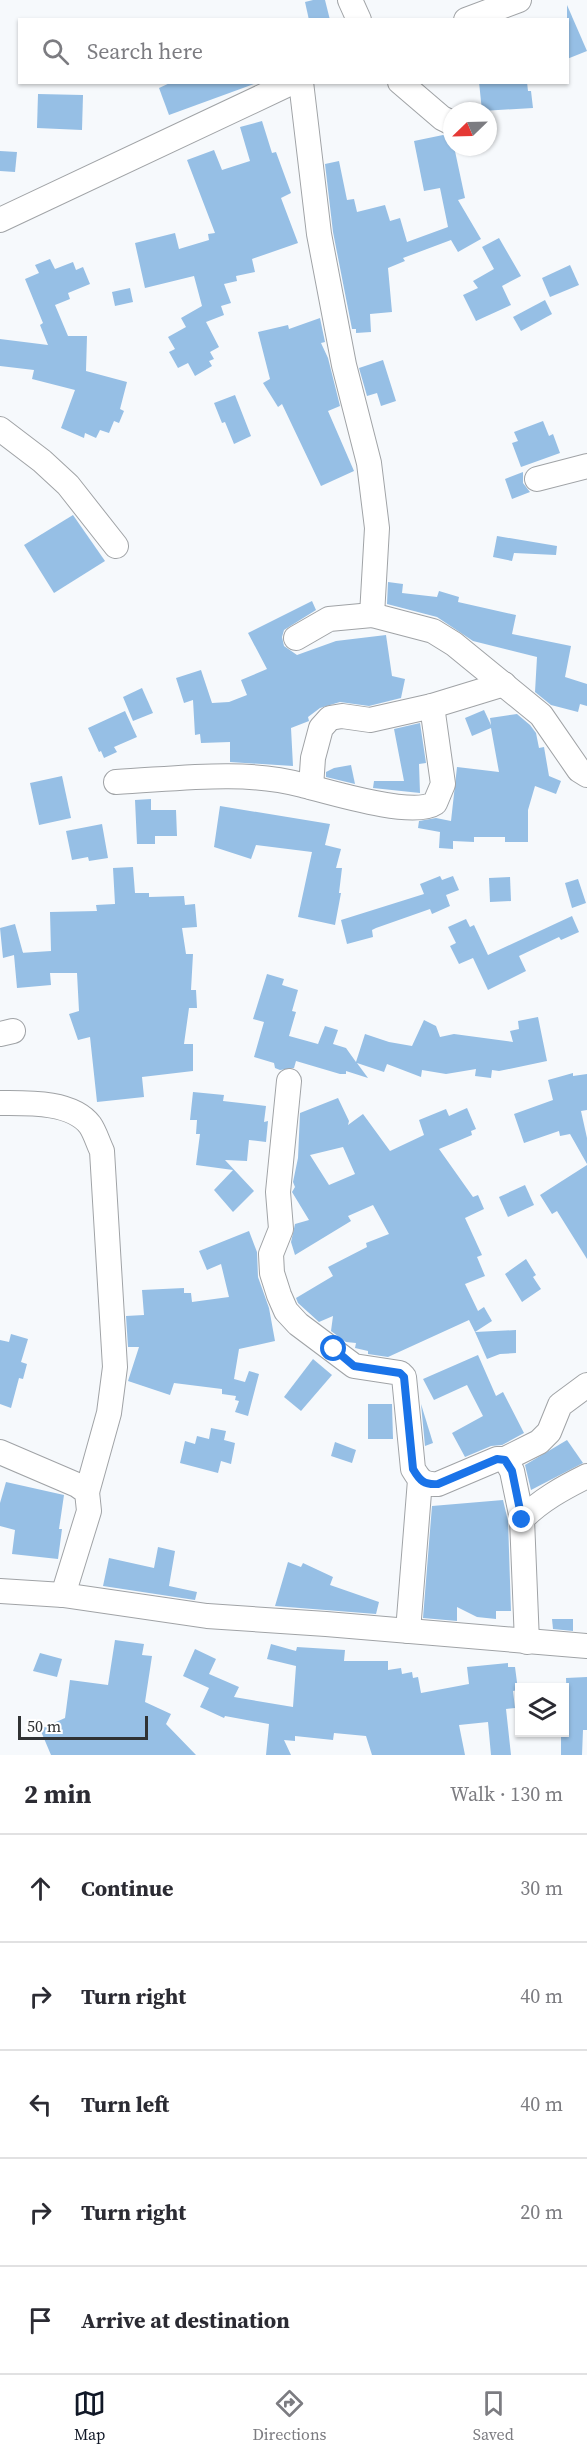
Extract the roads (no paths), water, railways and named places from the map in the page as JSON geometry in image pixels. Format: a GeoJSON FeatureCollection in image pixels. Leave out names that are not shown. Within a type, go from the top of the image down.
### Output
{"type":"FeatureCollection","features":[{"type":"Feature","properties":{"kind":"street"},"geometry":{"type":"LineString","coordinates":[[351,0],[358,18]]}},
{"type":"Feature","properties":{"kind":"street"},"geometry":{"type":"LineString","coordinates":[[470,18],[519,0]]}},
{"type":"Feature","properties":{"kind":"street"},"geometry":{"type":"LineString","coordinates":[[0,220],[289,84]]}},
{"type":"Feature","properties":{"kind":"street"},"geometry":{"type":"LineString","coordinates":[[301,84],[320,234],[344,365],[369,463],[377,528],[372,615]]}},
{"type":"Feature","properties":{"kind":"street"},"geometry":{"type":"LineString","coordinates":[[402,84],[443,118]]}},
{"type":"Feature","properties":{"kind":"street"},"geometry":{"type":"LineString","coordinates":[[0,429],[42,460],[68,485],[116,546]]}},
{"type":"Feature","properties":{"kind":"street"},"geometry":{"type":"LineString","coordinates":[[537,479],[587,466]]}},
{"type":"Feature","properties":{"kind":"street"},"geometry":{"type":"LineString","coordinates":[[296,639],[329,619],[372,615],[433,631],[454,644],[541,715],[579,770],[587,775]]}},
{"type":"Feature","properties":{"kind":"street"},"geometry":{"type":"LineString","coordinates":[[311,787],[313,758],[321,728],[330,718],[342,716],[370,720],[432,706],[504,684]]}},
{"type":"Feature","properties":{"kind":"street"},"geometry":{"type":"LineString","coordinates":[[116,782],[254,777],[276,779],[336,795],[415,809],[429,807],[441,794],[443,784],[432,706]]}},
{"type":"Feature","properties":{"kind":"street"},"geometry":{"type":"LineString","coordinates":[[289,1081],[278,1192],[281,1228],[272,1254],[272,1273],[279,1295],[286,1311],[298,1324],[354,1366],[400,1373],[404,1377],[413,1469],[420,1480],[427,1485],[438,1484],[497,1459],[505,1460],[539,1442],[549,1432],[560,1405],[587,1385]]}},
{"type":"Feature","properties":{"kind":"street"},"geometry":{"type":"LineString","coordinates":[[0,1103],[41,1105],[69,1111],[89,1124],[102,1151],[115,1367],[109,1413],[87,1492],[89,1511],[63,1595]]}},
{"type":"Feature","properties":{"kind":"street"},"geometry":{"type":"LineString","coordinates":[[0,1452],[78,1485],[87,1492]]}},
{"type":"Feature","properties":{"kind":"street"},"geometry":{"type":"LineString","coordinates":[[505,1460],[512,1471],[522,1520],[527,1642]]}},
{"type":"Feature","properties":{"kind":"street"},"geometry":{"type":"LineString","coordinates":[[522,1520],[535,1507],[559,1490],[587,1476]]}},
{"type":"Feature","properties":{"kind":"street"},"geometry":{"type":"LineString","coordinates":[[408,1631],[420,1480]]}},
{"type":"Feature","properties":{"kind":"street"},"geometry":{"type":"LineString","coordinates":[[0,1591],[63,1595],[207,1616],[587,1646]]}}]}
